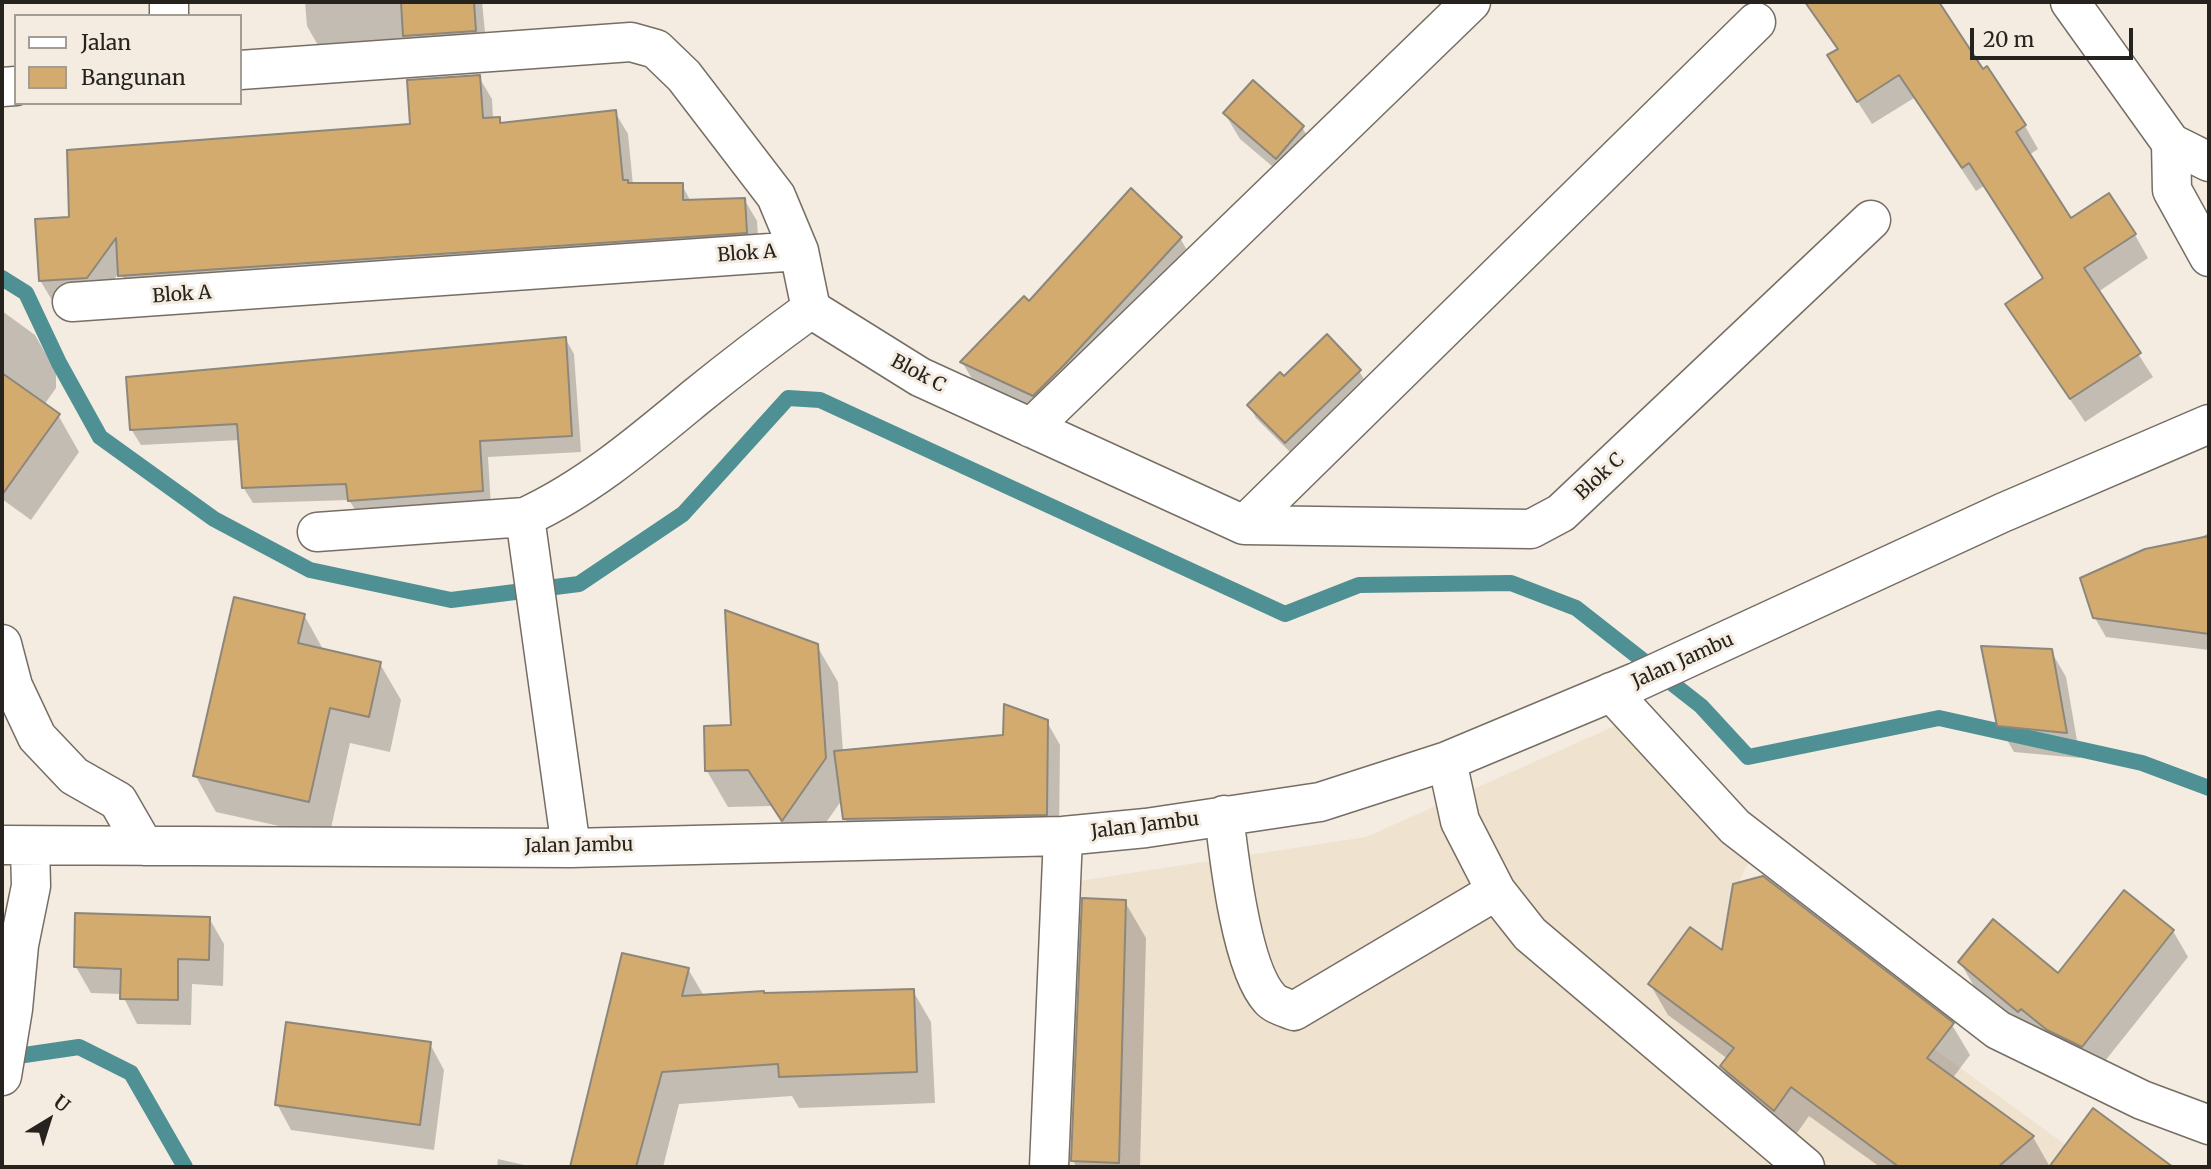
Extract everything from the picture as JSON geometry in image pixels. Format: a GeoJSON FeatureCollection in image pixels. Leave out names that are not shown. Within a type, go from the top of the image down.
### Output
{"type":"FeatureCollection","features":[{"type":"Feature","properties":{"kind":"street"},"geometry":{"type":"LineString","coordinates":[[1031,428],[1471,2]]}},
{"type":"Feature","properties":{"kind":"street"},"geometry":{"type":"LineString","coordinates":[[2070,2],[2171,143],[2209,162]]}},
{"type":"Feature","properties":{"kind":"street"},"geometry":{"type":"LineString","coordinates":[[1244,525],[1756,22]]}},
{"type":"Feature","properties":{"kind":"street","name":"Blok A"},"geometry":{"type":"LineString","coordinates":[[72,302],[799,251],[776,196],[684,76],[656,49],[631,42],[242,70]]}},
{"type":"Feature","properties":{"kind":"street"},"geometry":{"type":"LineString","coordinates":[[2171,143],[2172,190],[2209,257]]}},
{"type":"Feature","properties":{"kind":"street","name":"Blok C"},"geometry":{"type":"LineString","coordinates":[[811,309],[920,377],[1244,525],[1531,529],[1561,513],[1871,220]]}},
{"type":"Feature","properties":{"kind":"street"},"geometry":{"type":"LineString","coordinates":[[317,532],[525,517],[550,506],[631,451],[751,353],[811,309],[799,251]]}},
{"type":"Feature","properties":{"kind":"street","name":"Jalan Jambu"},"geometry":{"type":"LineString","coordinates":[[16,846],[571,848],[1063,836],[1146,828],[1320,802],[1447,761],[1681,663],[2002,513],[2209,424]]}},
{"type":"Feature","properties":{"kind":"street"},"geometry":{"type":"LineString","coordinates":[[525,517],[571,848]]}},
{"type":"Feature","properties":{"kind":"street"},"geometry":{"type":"LineString","coordinates":[[2,644],[13,686],[37,737],[74,776],[118,801],[144,846]]}},
{"type":"Feature","properties":{"kind":"street"},"geometry":{"type":"LineString","coordinates":[[1623,687],[1735,827],[1997,1030],[2142,1100],[2209,1125]]}},
{"type":"Feature","properties":{"kind":"street"},"geometry":{"type":"LineString","coordinates":[[1447,761],[1460,821],[1496,891],[1530,934],[1805,1167]]}},
{"type":"Feature","properties":{"kind":"street"},"geometry":{"type":"LineString","coordinates":[[1224,815],[1231,872],[1255,974],[1271,1000],[1294,1011],[1496,891]]}},
{"type":"Feature","properties":{"kind":"street"},"geometry":{"type":"LineString","coordinates":[[1049,1167],[1063,836]]}},
{"type":"Feature","properties":{"kind":"street"},"geometry":{"type":"LineString","coordinates":[[3,1073],[19,945],[30,886],[16,846]]}},
{"type":"Feature","properties":{"kind":"shaded area"},"geometry":{"type":"Polygon","coordinates":[[[1626,721],[1753,853],[1730,900],[2096,1167],[1063,1167],[1079,881],[1366,837],[1626,721]]]}},
{"type":"Feature","properties":{"kind":"building"},"geometry":{"type":"Polygon","coordinates":[[[401,2],[474,2],[476,31],[403,36],[401,2]]]}},
{"type":"Feature","properties":{"kind":"building"},"geometry":{"type":"Polygon","coordinates":[[[1805,2],[1939,2],[1983,69],[1987,66],[2026,125],[2016,132],[2071,218],[2109,193],[2136,234],[2084,268],[2141,353],[2070,399],[2005,304],[2043,278],[1969,163],[1962,168],[1899,75],[1857,102],[1827,55],[1838,49],[1805,2]]]}},
{"type":"Feature","properties":{"kind":"building"},"geometry":{"type":"Polygon","coordinates":[[[480,75],[483,118],[500,117],[500,123],[616,110],[623,180],[628,180],[628,183],[683,183],[683,200],[745,198],[747,233],[118,276],[116,238],[87,278],[39,281],[35,219],[69,217],[67,150],[410,124],[407,80],[480,75]]]}},
{"type":"Feature","properties":{"kind":"building"},"geometry":{"type":"Polygon","coordinates":[[[1253,80],[1304,126],[1276,159],[1223,113],[1253,80]]]}},
{"type":"Feature","properties":{"kind":"building"},"geometry":{"type":"Polygon","coordinates":[[[1131,188],[1182,237],[1065,364],[1033,396],[960,362],[1024,296],[1029,301],[1131,188]]]}},
{"type":"Feature","properties":{"kind":"building"},"geometry":{"type":"Polygon","coordinates":[[[1327,334],[1361,370],[1285,443],[1247,405],[1280,372],[1284,376],[1327,334]]]}},
{"type":"Feature","properties":{"kind":"building"},"geometry":{"type":"Polygon","coordinates":[[[566,337],[572,436],[480,441],[483,491],[348,501],[346,484],[242,488],[237,424],[130,430],[126,377],[566,337]]]}},
{"type":"Feature","properties":{"kind":"building"},"geometry":{"type":"Polygon","coordinates":[[[2,373],[60,414],[2,495],[2,373]]]}},
{"type":"Feature","properties":{"kind":"building"},"geometry":{"type":"Polygon","coordinates":[[[2209,536],[2209,634],[2093,618],[2080,578],[2145,549],[2209,536]]]}},
{"type":"Feature","properties":{"kind":"building"},"geometry":{"type":"Polygon","coordinates":[[[234,597],[305,614],[298,643],[381,662],[369,717],[330,708],[309,802],[193,776],[234,597]]]}},
{"type":"Feature","properties":{"kind":"building"},"geometry":{"type":"Polygon","coordinates":[[[725,610],[818,644],[826,758],[782,821],[748,770],[705,771],[704,726],[731,725],[725,610]]]}},
{"type":"Feature","properties":{"kind":"building"},"geometry":{"type":"Polygon","coordinates":[[[1981,646],[2052,649],[2067,733],[1997,726],[1981,646]]]}},
{"type":"Feature","properties":{"kind":"building"},"geometry":{"type":"Polygon","coordinates":[[[1004,704],[1048,720],[1047,815],[843,819],[834,751],[1003,735],[1004,704]]]}},
{"type":"Feature","properties":{"kind":"building"},"geometry":{"type":"Polygon","coordinates":[[[1763,876],[1954,1023],[1927,1058],[2034,1136],[1998,1167],[1899,1167],[1791,1087],[1774,1111],[1720,1066],[1734,1048],[1648,984],[1690,927],[1722,950],[1733,884],[1763,876]]]}},
{"type":"Feature","properties":{"kind":"building"},"geometry":{"type":"Polygon","coordinates":[[[2124,890],[2174,930],[2082,1047],[2047,1030],[2021,1009],[2018,1012],[1958,962],[1993,919],[2058,973],[2124,890]]]}},
{"type":"Feature","properties":{"kind":"building"},"geometry":{"type":"Polygon","coordinates":[[[1082,898],[1126,900],[1119,1163],[1071,1161],[1082,898]]]}},
{"type":"Feature","properties":{"kind":"building"},"geometry":{"type":"Polygon","coordinates":[[[75,913],[210,917],[209,960],[178,959],[178,1000],[120,999],[121,969],[74,967],[75,913]]]}},
{"type":"Feature","properties":{"kind":"building"},"geometry":{"type":"Polygon","coordinates":[[[622,953],[689,968],[682,996],[764,991],[914,989],[917,1072],[779,1077],[778,1064],[662,1072],[636,1167],[570,1167],[622,953]]]}},
{"type":"Feature","properties":{"kind":"building"},"geometry":{"type":"Polygon","coordinates":[[[286,1022],[431,1042],[420,1125],[275,1105],[286,1022]]]}},
{"type":"Feature","properties":{"kind":"building"},"geometry":{"type":"Polygon","coordinates":[[[2093,1108],[2173,1167],[2049,1167],[2093,1108]]]}},
{"type":"Feature","properties":{"kind":"waterway"},"geometry":{"type":"LineString","coordinates":[[2,278],[26,293],[59,363],[100,437],[214,519],[310,570],[451,600],[579,584],[683,514],[788,398],[820,400],[1285,614],[1359,585],[1511,583],[1576,608],[1701,706],[1748,757],[1939,718],[2142,763],[2209,788]]}},
{"type":"Feature","properties":{"kind":"waterway"},"geometry":{"type":"LineString","coordinates":[[4,1058],[79,1047],[131,1073],[185,1167]]}}]}
